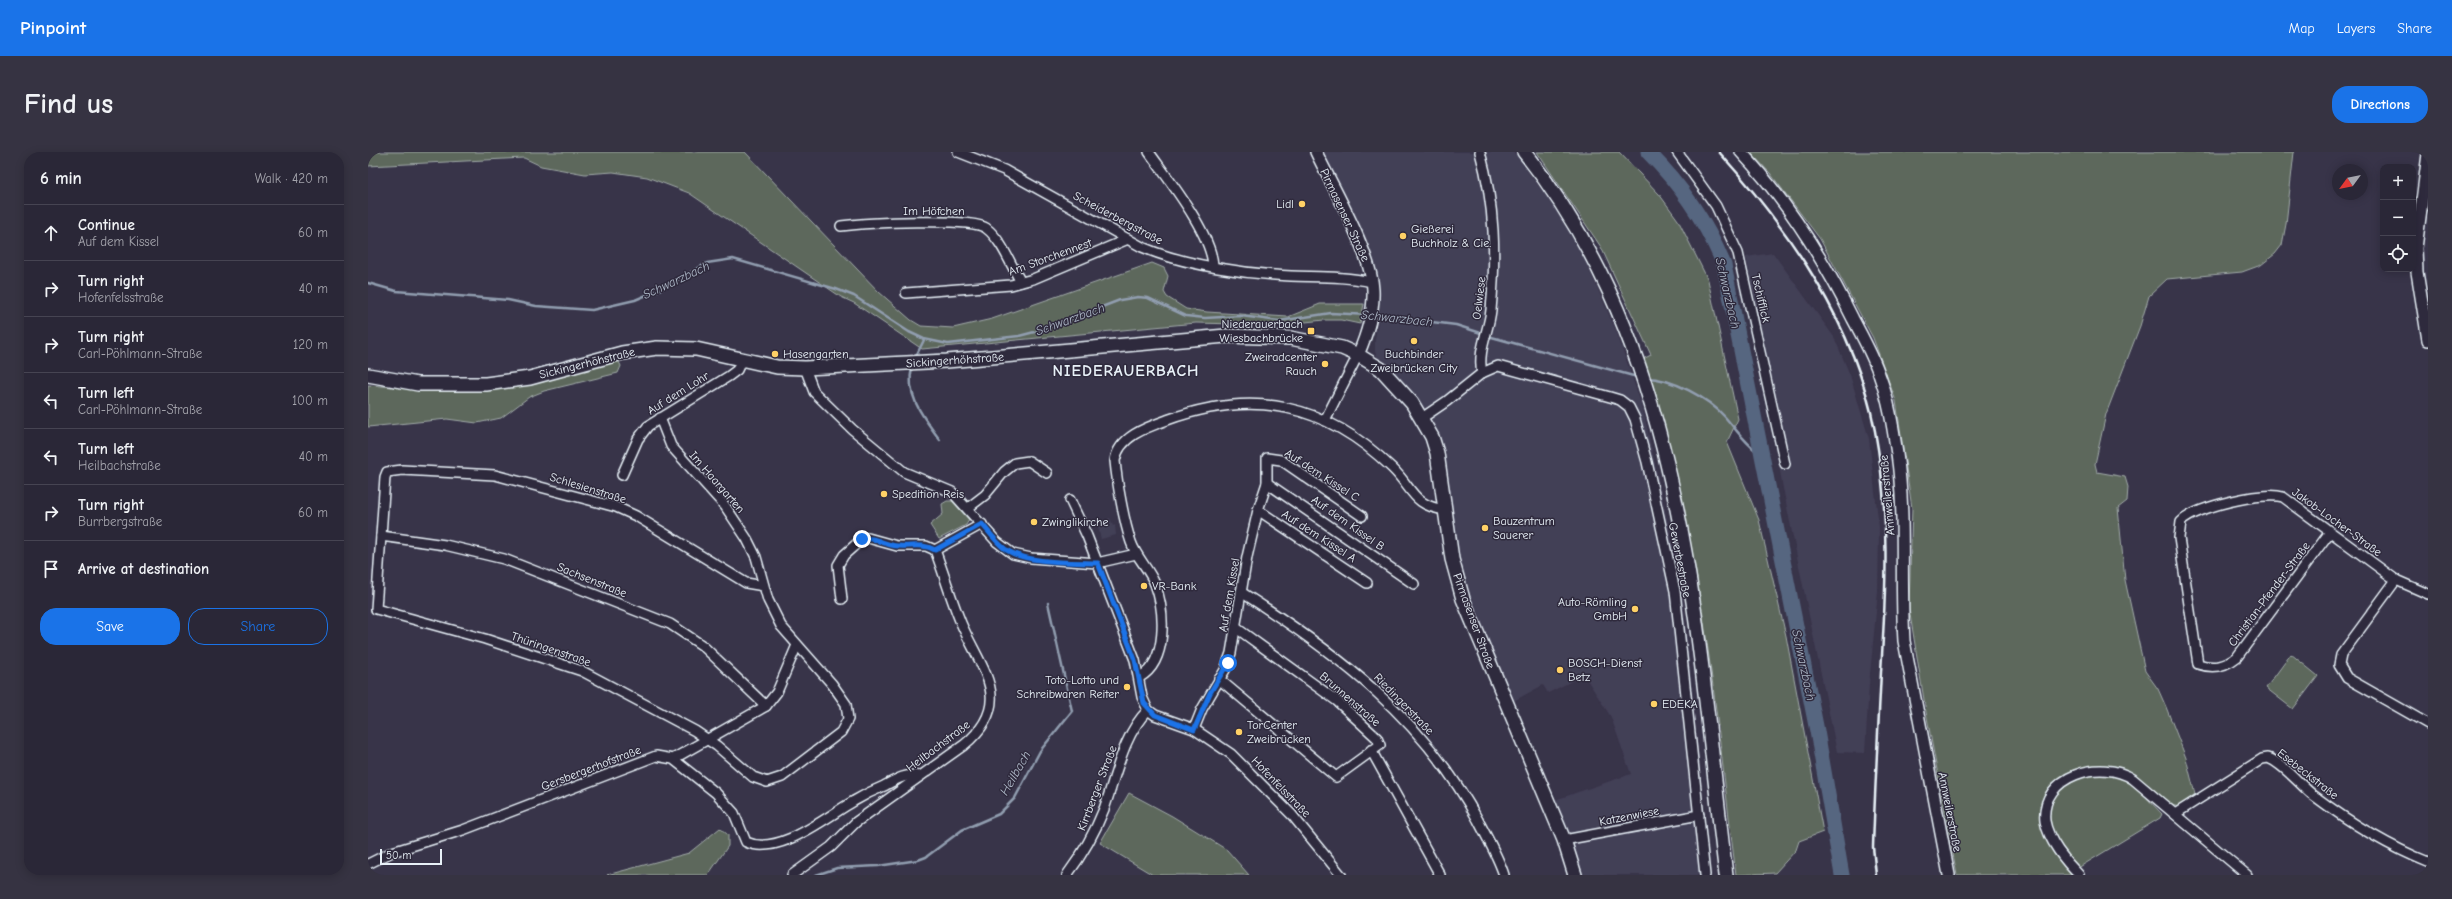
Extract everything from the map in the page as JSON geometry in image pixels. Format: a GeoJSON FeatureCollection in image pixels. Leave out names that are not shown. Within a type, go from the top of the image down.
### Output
{"type":"FeatureCollection","features":[{"type":"Feature","properties":{"kind":"main road"},"geometry":{"type":"LineString","coordinates":[[1524,152],[1563,206],[1588,249],[1608,290],[1645,385],[1666,457],[1688,559],[1726,875]]}},
{"type":"Feature","properties":{"kind":"main road","name":"Sickingerhöhstraße"},"geometry":{"type":"LineString","coordinates":[[368,375],[428,385],[486,384],[530,378],[616,354],[656,348],[696,350],[777,367],[805,368],[912,364],[1237,336],[1314,342],[1358,355],[1382,369],[1396,383],[1422,418],[1432,437],[1437,453],[1446,510]]}},
{"type":"Feature","properties":{"kind":"main road","name":"Pirmasenser Straße"},"geometry":{"type":"LineString","coordinates":[[1446,510],[1452,559],[1463,599],[1564,840],[1575,875]]}},
{"type":"Feature","properties":{"kind":"street","name":"Scheiderbergstraße"},"geometry":{"type":"LineString","coordinates":[[958,152],[1004,170],[1128,239],[1164,256],[1213,266],[1275,275],[1330,276],[1372,282]]}},
{"type":"Feature","properties":{"kind":"street"},"geometry":{"type":"LineString","coordinates":[[1149,152],[1201,231],[1210,248],[1213,266]]}},
{"type":"Feature","properties":{"kind":"street","name":"Pirmasenser Straße"},"geometry":{"type":"LineString","coordinates":[[1316,152],[1352,226],[1372,282],[1372,306],[1369,326],[1358,355],[1324,420]]}},
{"type":"Feature","properties":{"kind":"street","name":"Oelwiese"},"geometry":{"type":"LineString","coordinates":[[1480,152],[1488,185],[1495,239],[1493,283],[1488,323],[1482,347],[1482,373]]}},
{"type":"Feature","properties":{"kind":"street","name":"Tschifflick"},"geometry":{"type":"LineString","coordinates":[[1677,152],[1716,206],[1738,253],[1785,464]]}},
{"type":"Feature","properties":{"kind":"street","name":"Annweilerstraße"},"geometry":{"type":"LineString","coordinates":[[1741,152],[1772,186],[1810,239],[1837,286],[1861,336],[1880,376],[1888,403],[1897,454],[1902,511],[1902,605],[1904,641],[1949,875]]}},
{"type":"Feature","properties":{"kind":"street"},"geometry":{"type":"LineString","coordinates":[[2428,154],[2416,248],[2419,285],[2428,340]]}},
{"type":"Feature","properties":{"kind":"street","name":"Im Höfchen"},"geometry":{"type":"LineString","coordinates":[[841,226],[960,222],[980,225],[991,232],[1021,282]]}},
{"type":"Feature","properties":{"kind":"street","name":"Am Storchennest"},"geometry":{"type":"LineString","coordinates":[[906,293],[992,287],[1021,282],[1078,261],[1128,239]]}},
{"type":"Feature","properties":{"kind":"street","name":"Auf dem Lohr"},"geometry":{"type":"LineString","coordinates":[[622,475],[644,430],[660,418],[730,376],[737,370],[742,359]]}},
{"type":"Feature","properties":{"kind":"street","name":"Gewerbestraße"},"geometry":{"type":"LineString","coordinates":[[1482,373],[1498,366],[1620,400],[1629,407],[1647,462],[1675,591],[1705,875]]}},
{"type":"Feature","properties":{"kind":"street"},"geometry":{"type":"LineString","coordinates":[[805,368],[810,385],[820,399],[882,455],[904,472],[952,492],[997,542],[1013,554],[1031,558],[1098,563],[1136,554]]}},
{"type":"Feature","properties":{"kind":"street"},"geometry":{"type":"LineString","coordinates":[[1422,418],[1447,401],[1482,373]]}},
{"type":"Feature","properties":{"kind":"street"},"geometry":{"type":"LineString","coordinates":[[1140,677],[1150,670],[1157,657],[1161,621],[1159,599],[1154,584],[1136,554],[1130,540],[1115,461],[1116,451],[1132,436],[1144,429],[1176,417],[1210,407],[1231,404],[1283,406],[1310,413],[1324,420],[1381,458],[1420,502],[1428,508],[1446,510]]}},
{"type":"Feature","properties":{"kind":"street","name":"Im Haargarten"},"geometry":{"type":"LineString","coordinates":[[660,418],[671,446],[724,506],[747,539],[756,557],[774,614],[797,645]]}},
{"type":"Feature","properties":{"kind":"street","name":"Auf dem Kissel"},"geometry":{"type":"LineString","coordinates":[[1194,730],[1207,698],[1228,663],[1258,510],[1267,483],[1267,458]]}},
{"type":"Feature","properties":{"kind":"street","name":"Auf dem Kissel C"},"geometry":{"type":"LineString","coordinates":[[1267,458],[1281,460],[1362,516]]}},
{"type":"Feature","properties":{"kind":"street"},"geometry":{"type":"LineString","coordinates":[[968,508],[985,495],[1004,472],[1015,463],[1029,461],[1047,473]]}},
{"type":"Feature","properties":{"kind":"street","name":"Schlesienstraße"},"geometry":{"type":"LineString","coordinates":[[381,536],[387,472],[419,470],[495,475],[616,507],[636,516],[746,583],[764,586]]}},
{"type":"Feature","properties":{"kind":"street","name":"Auf dem Kissel B"},"geometry":{"type":"LineString","coordinates":[[1267,483],[1414,584]]}},
{"type":"Feature","properties":{"kind":"street","name":"Jakob-Locher-Straße"},"geometry":{"type":"LineString","coordinates":[[2198,664],[2179,538],[2179,529],[2186,517],[2211,508],[2268,494],[2277,495],[2290,500],[2330,532],[2396,580],[2428,594]]}},
{"type":"Feature","properties":{"kind":"street"},"geometry":{"type":"LineString","coordinates":[[1070,500],[1098,563],[1140,677],[1142,697],[1148,710]]}},
{"type":"Feature","properties":{"kind":"street","name":"Auf dem Kissel A"},"geometry":{"type":"LineString","coordinates":[[1258,510],[1367,583]]}},
{"type":"Feature","properties":{"kind":"street"},"geometry":{"type":"LineString","coordinates":[[842,599],[838,565],[844,555],[862,539],[868,538],[897,546],[926,546],[935,550],[982,524]]}},
{"type":"Feature","properties":{"kind":"street","name":"Christian-Pfender-Straße"},"geometry":{"type":"LineString","coordinates":[[2198,664],[2213,667],[2222,666],[2237,657],[2330,532]]}},
{"type":"Feature","properties":{"kind":"street","name":"Thüringenstraße"},"geometry":{"type":"LineString","coordinates":[[381,536],[376,609],[485,639],[577,668],[707,739],[753,777],[767,782],[782,777],[841,732],[848,719],[846,704],[832,684],[797,645]]}},
{"type":"Feature","properties":{"kind":"street","name":"Sachsenstraße"},"geometry":{"type":"LineString","coordinates":[[381,536],[445,545],[504,559],[670,624],[703,646],[766,706]]}},
{"type":"Feature","properties":{"kind":"street","name":"Heilbachstraße"},"geometry":{"type":"LineString","coordinates":[[792,875],[831,847],[856,822],[973,737],[985,724],[991,708],[991,688],[987,675],[960,622],[935,550]]}},
{"type":"Feature","properties":{"kind":"street"},"geometry":{"type":"LineString","coordinates":[[2396,580],[2341,655],[2340,665],[2348,678],[2428,724]]}},
{"type":"Feature","properties":{"kind":"street","name":"Riedingerstraße"},"geometry":{"type":"LineString","coordinates":[[1241,592],[1276,615],[1362,677],[1412,727],[1465,795],[1504,875]]}},
{"type":"Feature","properties":{"kind":"street","name":"Brunnenstraße"},"geometry":{"type":"LineString","coordinates":[[1235,627],[1337,701],[1379,740],[1380,745],[1371,750]]}},
{"type":"Feature","properties":{"kind":"street"},"geometry":{"type":"LineString","coordinates":[[797,645],[777,692],[766,706],[673,759],[729,806],[737,818],[740,831],[746,842],[760,846],[773,844],[798,835],[855,800],[901,777],[919,776]]}},
{"type":"Feature","properties":{"kind":"street"},"geometry":{"type":"LineString","coordinates":[[1219,679],[1336,777],[1371,750],[1440,875]]}},
{"type":"Feature","properties":{"kind":"street","name":"Hofenfelsstraße"},"geometry":{"type":"LineString","coordinates":[[1148,710],[1155,715],[1194,730],[1231,754],[1266,787],[1292,815],[1341,875]]}},
{"type":"Feature","properties":{"kind":"street","name":"Kirrberger Straße"},"geometry":{"type":"LineString","coordinates":[[1067,875],[1087,845],[1103,811],[1132,729],[1148,710]]}},
{"type":"Feature","properties":{"kind":"street","name":"Gersbergerhofstraße"},"geometry":{"type":"LineString","coordinates":[[368,864],[392,852],[463,830],[641,761],[656,756],[673,759]]}},
{"type":"Feature","properties":{"kind":"street","name":"Esebeckstraße"},"geometry":{"type":"LineString","coordinates":[[2175,814],[2262,758],[2268,758],[2311,793],[2361,829],[2388,845],[2428,862]]}},
{"type":"Feature","properties":{"kind":"street"},"geometry":{"type":"LineString","coordinates":[[2079,875],[2067,862],[2045,822],[2049,800],[2055,790],[2067,779],[2088,770],[2118,771],[2134,779],[2247,875]]}},
{"type":"Feature","properties":{"kind":"street","name":"Katzenwiese"},"geometry":{"type":"LineString","coordinates":[[1564,840],[1699,815]]}},
{"type":"Feature","properties":{"kind":"shaded area"},"geometry":{"type":"Polygon","coordinates":[[[1320,152],[1514,152],[1562,218],[1586,262],[1617,333],[1643,409],[1682,589],[1710,875],[1579,875],[1552,801],[1631,774],[1611,717],[1584,675],[1548,693],[1543,685],[1510,703],[1466,590],[1418,401],[1380,362],[1375,352],[1375,340],[1380,307],[1379,291],[1374,273],[1320,152]]]}},
{"type":"Feature","properties":{"kind":"shaded area"},"geometry":{"type":"Polygon","coordinates":[[[1773,253],[1834,337],[1850,375],[1869,439],[1879,528],[1878,591],[1869,684],[1865,753],[1837,752],[1783,488],[1777,454],[1787,452],[1746,257],[1773,253]]]}},
{"type":"Feature","properties":{"kind":"shaded area"},"geometry":{"type":"Polygon","coordinates":[[[1110,518],[1113,526],[1115,525],[1116,535],[1101,539],[1097,524],[1110,518]]]}},
{"type":"Feature","properties":{"kind":"green space"},"geometry":{"type":"Polygon","coordinates":[[[368,152],[745,152],[879,292],[911,320],[921,326],[953,328],[992,319],[1152,263],[1164,268],[1168,276],[1164,292],[1167,297],[1186,309],[1207,312],[1288,317],[1320,304],[1364,304],[1360,324],[1341,320],[1324,320],[1277,325],[1196,323],[922,349],[854,303],[841,297],[689,193],[647,177],[613,172],[585,174],[541,166],[524,158],[368,166],[368,152]]]}},
{"type":"Feature","properties":{"kind":"green space"},"geometry":{"type":"Polygon","coordinates":[[[1537,152],[1619,152],[1659,194],[1678,220],[1708,280],[1738,419],[1727,442],[1759,520],[1786,636],[1823,832],[1799,841],[1796,850],[1775,873],[1736,875],[1712,679],[1692,549],[1678,485],[1661,422],[1641,360],[1651,355],[1601,247],[1537,152]]]}},
{"type":"Feature","properties":{"kind":"green space"},"geometry":{"type":"Polygon","coordinates":[[[1750,152],[2294,152],[2286,224],[2282,245],[2275,254],[2261,265],[2242,272],[2167,279],[2149,296],[2140,326],[2106,414],[2095,464],[2097,472],[2125,477],[2128,487],[2127,501],[2118,508],[2125,580],[2145,671],[2158,689],[2166,707],[2186,758],[2195,794],[2179,807],[2172,805],[2148,785],[2143,794],[2162,814],[2160,818],[2073,871],[2071,875],[1957,875],[1926,712],[1909,608],[1912,508],[1896,401],[1873,338],[1820,239],[1770,173],[1750,152]]]}},
{"type":"Feature","properties":{"kind":"green space"},"geometry":{"type":"Polygon","coordinates":[[[618,360],[621,366],[618,373],[544,391],[529,397],[501,418],[477,423],[447,419],[368,427],[368,385],[431,390],[493,389],[618,360]]]}},
{"type":"Feature","properties":{"kind":"green space"},"geometry":{"type":"Polygon","coordinates":[[[947,501],[952,501],[969,520],[966,525],[939,539],[930,525],[943,514],[942,504],[947,501]]]}},
{"type":"Feature","properties":{"kind":"green space"},"geometry":{"type":"Polygon","coordinates":[[[2291,654],[2318,676],[2293,709],[2266,688],[2291,654]]]}},
{"type":"Feature","properties":{"kind":"green space"},"geometry":{"type":"Polygon","coordinates":[[[1129,793],[1172,816],[1227,850],[1249,875],[1153,875],[1100,843],[1129,793]]]}},
{"type":"Feature","properties":{"kind":"green space"},"geometry":{"type":"Polygon","coordinates":[[[720,828],[728,835],[728,846],[708,875],[607,875],[689,853],[720,828]]]}},
{"type":"Feature","properties":{"kind":"waterway","name":"Schwarzbach"},"geometry":{"type":"LineString","coordinates":[[1648,152],[1671,177],[1692,204],[1709,233],[1724,265],[1817,731],[1842,875]]}},
{"type":"Feature","properties":{"kind":"waterway","name":"Schwarzbach"},"geometry":{"type":"LineString","coordinates":[[368,283],[396,291],[508,300],[536,306],[592,310],[635,300],[663,288],[707,263],[733,259],[836,289],[854,296],[909,332],[924,339],[948,344],[1019,336],[1042,330],[1120,300],[1138,297],[1148,298],[1186,316],[1205,318],[1241,316],[1279,321],[1331,313],[1368,315]]}},
{"type":"Feature","properties":{"kind":"waterway","name":"Schwarzbach"},"geometry":{"type":"LineString","coordinates":[[1375,315],[1456,325],[1484,334]]}},
{"type":"Feature","properties":{"kind":"waterway","name":"Schwarzbach"},"geometry":{"type":"LineString","coordinates":[[1488,336],[1637,377]]}},
{"type":"Feature","properties":{"kind":"waterway","name":"Heilbach"},"geometry":{"type":"LineString","coordinates":[[915,358],[924,340]]}},
{"type":"Feature","properties":{"kind":"waterway","name":"Heilbach"},"geometry":{"type":"LineString","coordinates":[[912,367],[911,388],[917,406],[940,440]]}},
{"type":"Feature","properties":{"kind":"waterway","name":"Schwarzbach"},"geometry":{"type":"LineString","coordinates":[[1646,378],[1667,381],[1699,396],[1718,410],[1746,442],[1761,455]]}},
{"type":"Feature","properties":{"kind":"waterway","name":"Heilbach"},"geometry":{"type":"LineString","coordinates":[[816,875],[837,868],[878,866],[918,860],[926,857],[962,830],[999,814],[1015,798],[1040,751],[1072,711],[1048,603]]}},
{"type":"Feature","properties":{"kind":"railway"},"geometry":{"type":"LineString","coordinates":[[1719,152],[1771,214],[1816,281],[1836,317],[1852,353],[1865,392],[1875,431],[1883,491],[1886,552],[1873,847],[1876,875]]}},
{"type":"Feature","properties":{"kind":"place","name":"Lidl"},"geometry":{"type":"Point","coordinates":[1302,204]}},
{"type":"Feature","properties":{"kind":"place","name":"Gießerei Buchholz & Cie."},"geometry":{"type":"Point","coordinates":[1403,236]}},
{"type":"Feature","properties":{"kind":"place","name":"Niederauerbach Wiesbachbrücke"},"geometry":{"type":"Point","coordinates":[1311,331]}},
{"type":"Feature","properties":{"kind":"place","name":"Buchbinder Zweibrücken City"},"geometry":{"type":"Point","coordinates":[1414,341]}},
{"type":"Feature","properties":{"kind":"place","name":"Hasengarten"},"geometry":{"type":"Point","coordinates":[775,354]}},
{"type":"Feature","properties":{"kind":"place","name":"Zweiradcenter Rauch"},"geometry":{"type":"Point","coordinates":[1325,364]}},
{"type":"Feature","properties":{"kind":"place","name":"Spedition Reis"},"geometry":{"type":"Point","coordinates":[884,494]}},
{"type":"Feature","properties":{"kind":"place","name":"Zwinglikirche"},"geometry":{"type":"Point","coordinates":[1034,522]}},
{"type":"Feature","properties":{"kind":"place","name":"Bauzentrum Sauerer"},"geometry":{"type":"Point","coordinates":[1485,528]}},
{"type":"Feature","properties":{"kind":"place","name":"VR-Bank"},"geometry":{"type":"Point","coordinates":[1144,586]}},
{"type":"Feature","properties":{"kind":"place","name":"Auto-Römling GmbH"},"geometry":{"type":"Point","coordinates":[1635,609]}},
{"type":"Feature","properties":{"kind":"place","name":"BOSCH-Dienst Betz"},"geometry":{"type":"Point","coordinates":[1560,670]}},
{"type":"Feature","properties":{"kind":"place","name":"Toto-Lotto und Schreibwaren Reiter"},"geometry":{"type":"Point","coordinates":[1127,687]}},
{"type":"Feature","properties":{"kind":"place","name":"EDEKA"},"geometry":{"type":"Point","coordinates":[1654,704]}},
{"type":"Feature","properties":{"kind":"place","name":"TorCenter Zweibrücken"},"geometry":{"type":"Point","coordinates":[1239,732]}},
{"type":"Feature","properties":{"kind":"district","name":"NIEDERAUERBACH"},"geometry":{"type":"Point","coordinates":[1126,371]}},
{"type":"Feature","properties":{"kind":"route"},"geometry":{"type":"LineString","coordinates":[[862,539],[876,539],[887,544],[897,546],[920,545],[935,550],[982,524],[997,542],[1013,554],[1031,558],[1098,563],[1135,660],[1140,677],[1140,690],[1148,710],[1161,718],[1184,725],[1194,730],[1210,693],[1228,663]]}}]}
